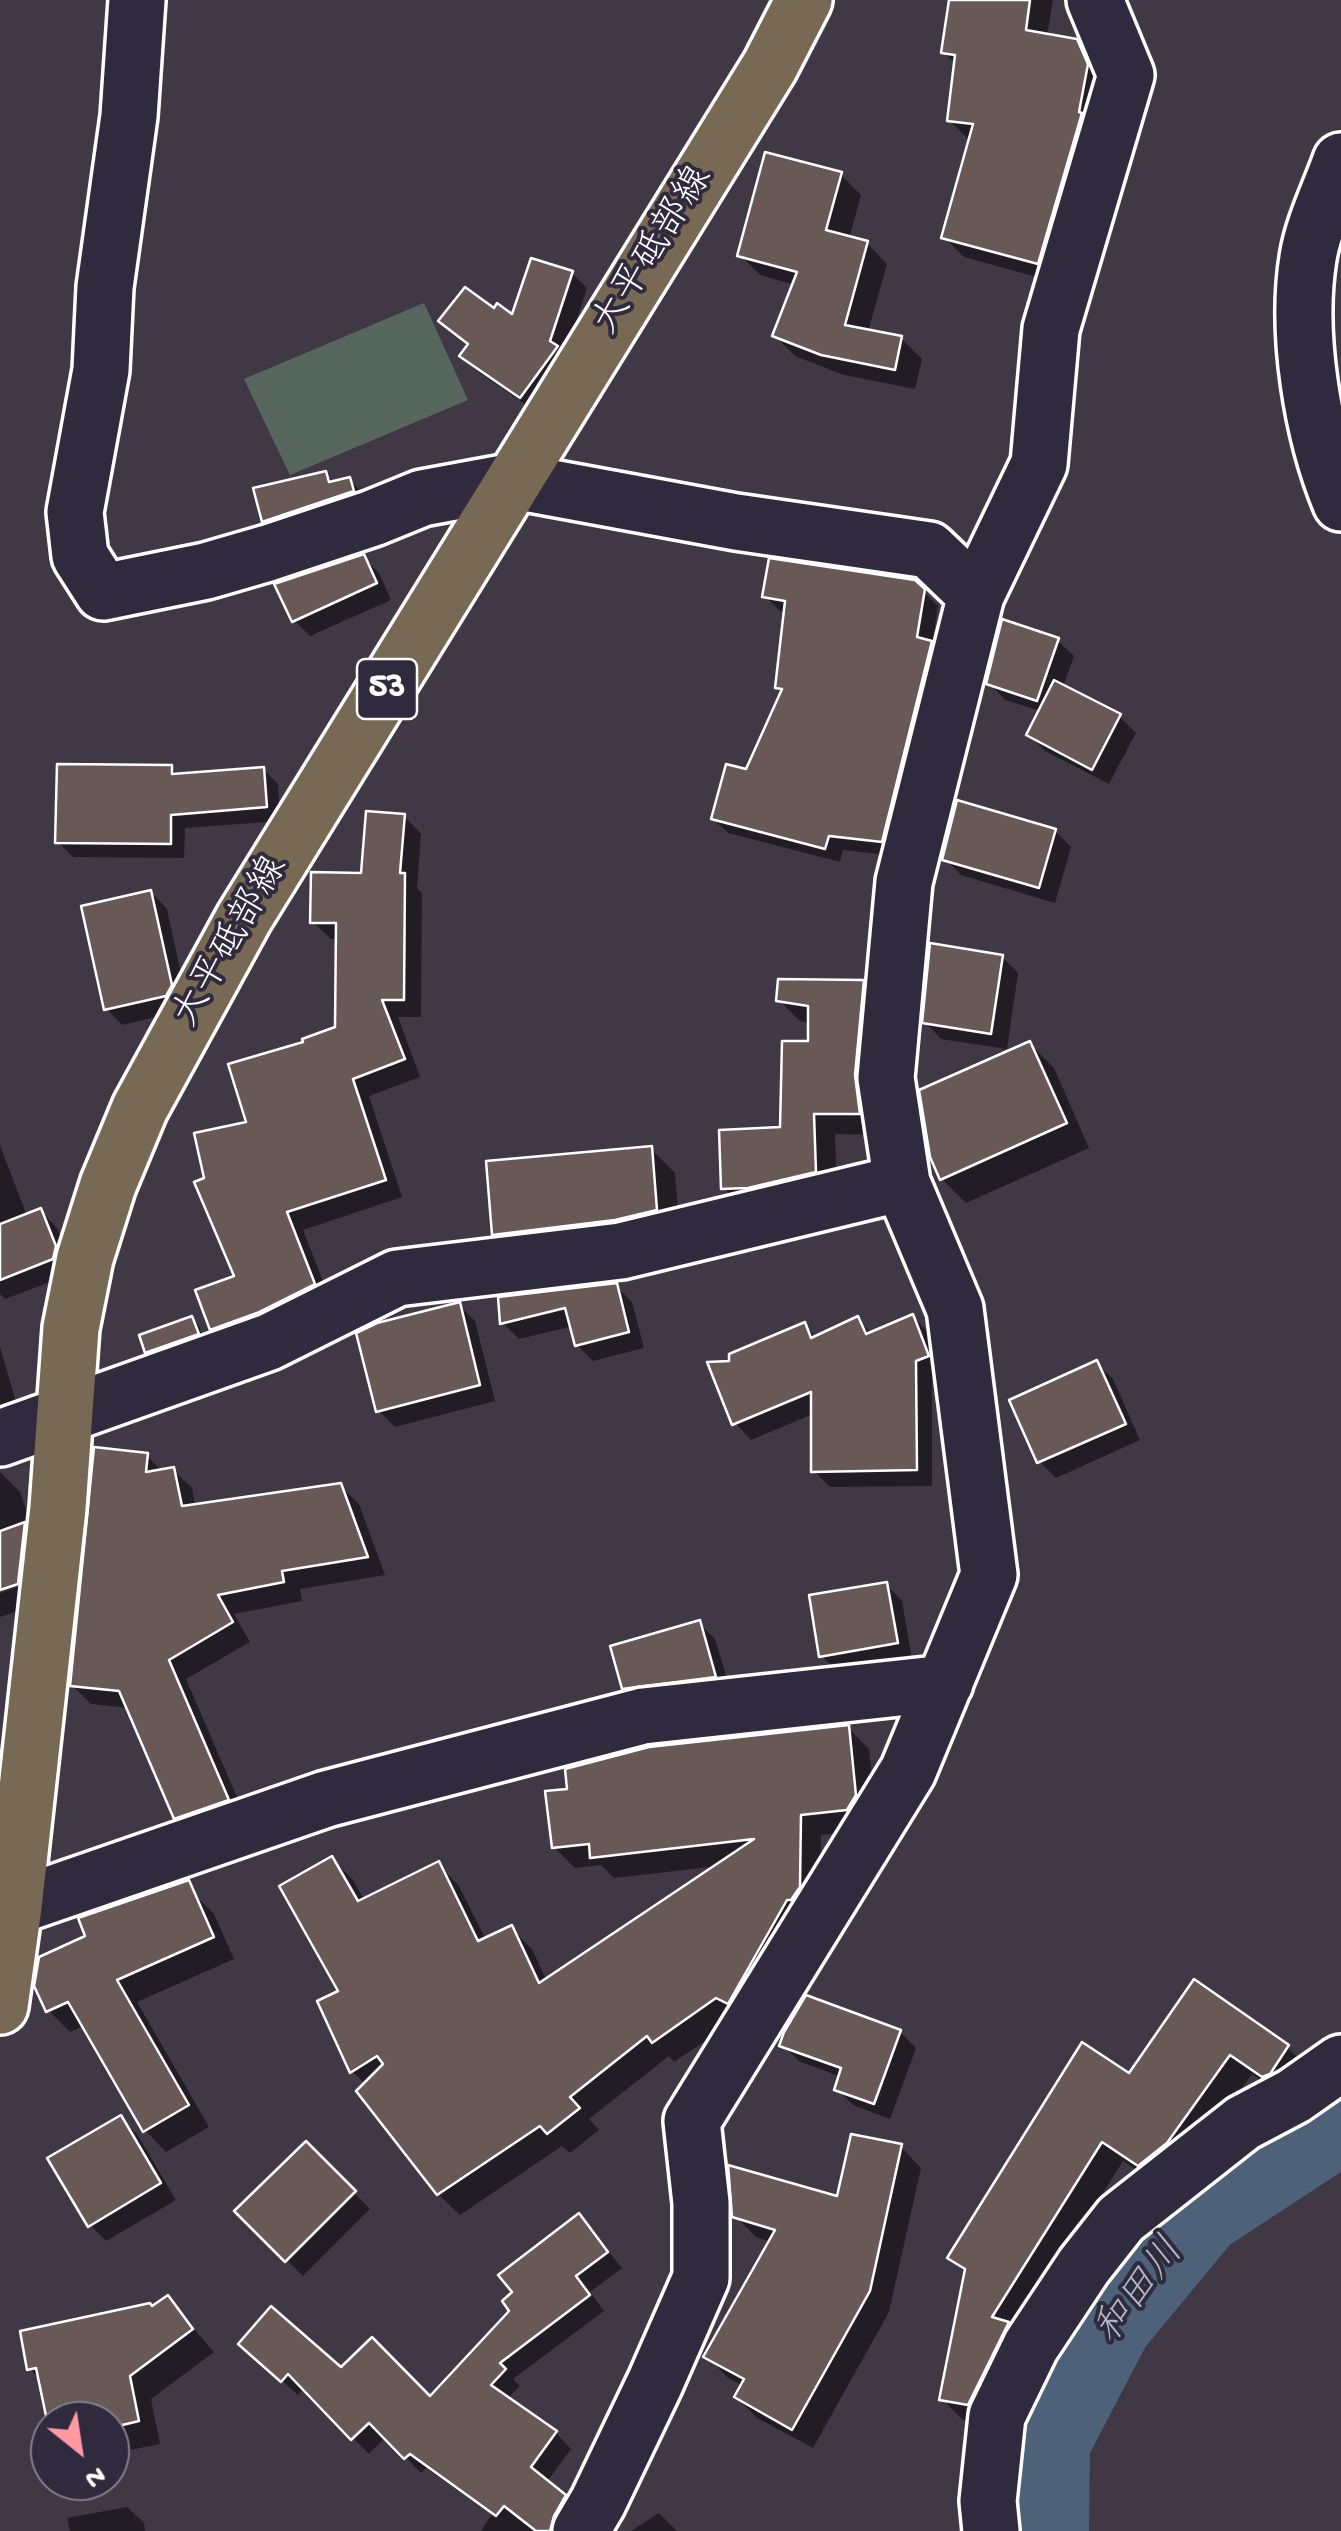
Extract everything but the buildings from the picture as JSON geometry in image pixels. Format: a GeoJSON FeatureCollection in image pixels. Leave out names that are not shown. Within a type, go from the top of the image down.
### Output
{"type":"FeatureCollection","features":[{"type":"Feature","properties":{"kind":"main road","name":"大平砥部線"},"geometry":{"type":"LineString","coordinates":[[0,2006],[14,1907],[65,1415],[70,1328],[84,1258],[108,1184],[140,1108],[244,918],[770,66],[804,0]]}},
{"type":"Feature","properties":{"kind":"street"},"geometry":{"type":"LineString","coordinates":[[137,0],[132,96],[111,235],[100,370],[75,512],[80,556],[102,592],[206,571],[268,553],[422,498],[514,481],[736,522],[930,550],[976,595]]}},
{"type":"Feature","properties":{"kind":"street"},"geometry":{"type":"LineString","coordinates":[[580,2531],[647,2400],[701,2278],[702,2203],[692,2121],[908,1772],[989,1576],[955,1308],[902,1183],[886,1078],[904,882],[976,595],[1039,464],[1051,329],[1126,75],[1096,0]]}},
{"type":"Feature","properties":{"kind":"street"},"geometry":{"type":"LineString","coordinates":[[1341,162],[1308,255],[1304,308],[1316,422],[1327,470],[1341,503]]}},
{"type":"Feature","properties":{"kind":"street"},"geometry":{"type":"LineString","coordinates":[[0,1438],[269,1342],[397,1278],[621,1251],[902,1183]]}},
{"type":"Feature","properties":{"kind":"street"},"geometry":{"type":"LineString","coordinates":[[14,1907],[326,1799],[643,1716],[945,1682]]}},
{"type":"Feature","properties":{"kind":"street"},"geometry":{"type":"LineString","coordinates":[[991,2531],[988,2501],[997,2416],[1032,2346],[1084,2266],[1121,2220],[1243,2123],[1294,2096],[1341,2063]]}},
{"type":"Feature","properties":{"kind":"green space"},"geometry":{"type":"Polygon","coordinates":[[[424,303],[468,400],[290,475],[244,379],[424,303]]]}},
{"type":"Feature","properties":{"kind":"waterway","name":"和田川"},"geometry":{"type":"LineString","coordinates":[[1048,2531],[1049,2443],[1111,2324],[1202,2214],[1341,2123]]}}]}
